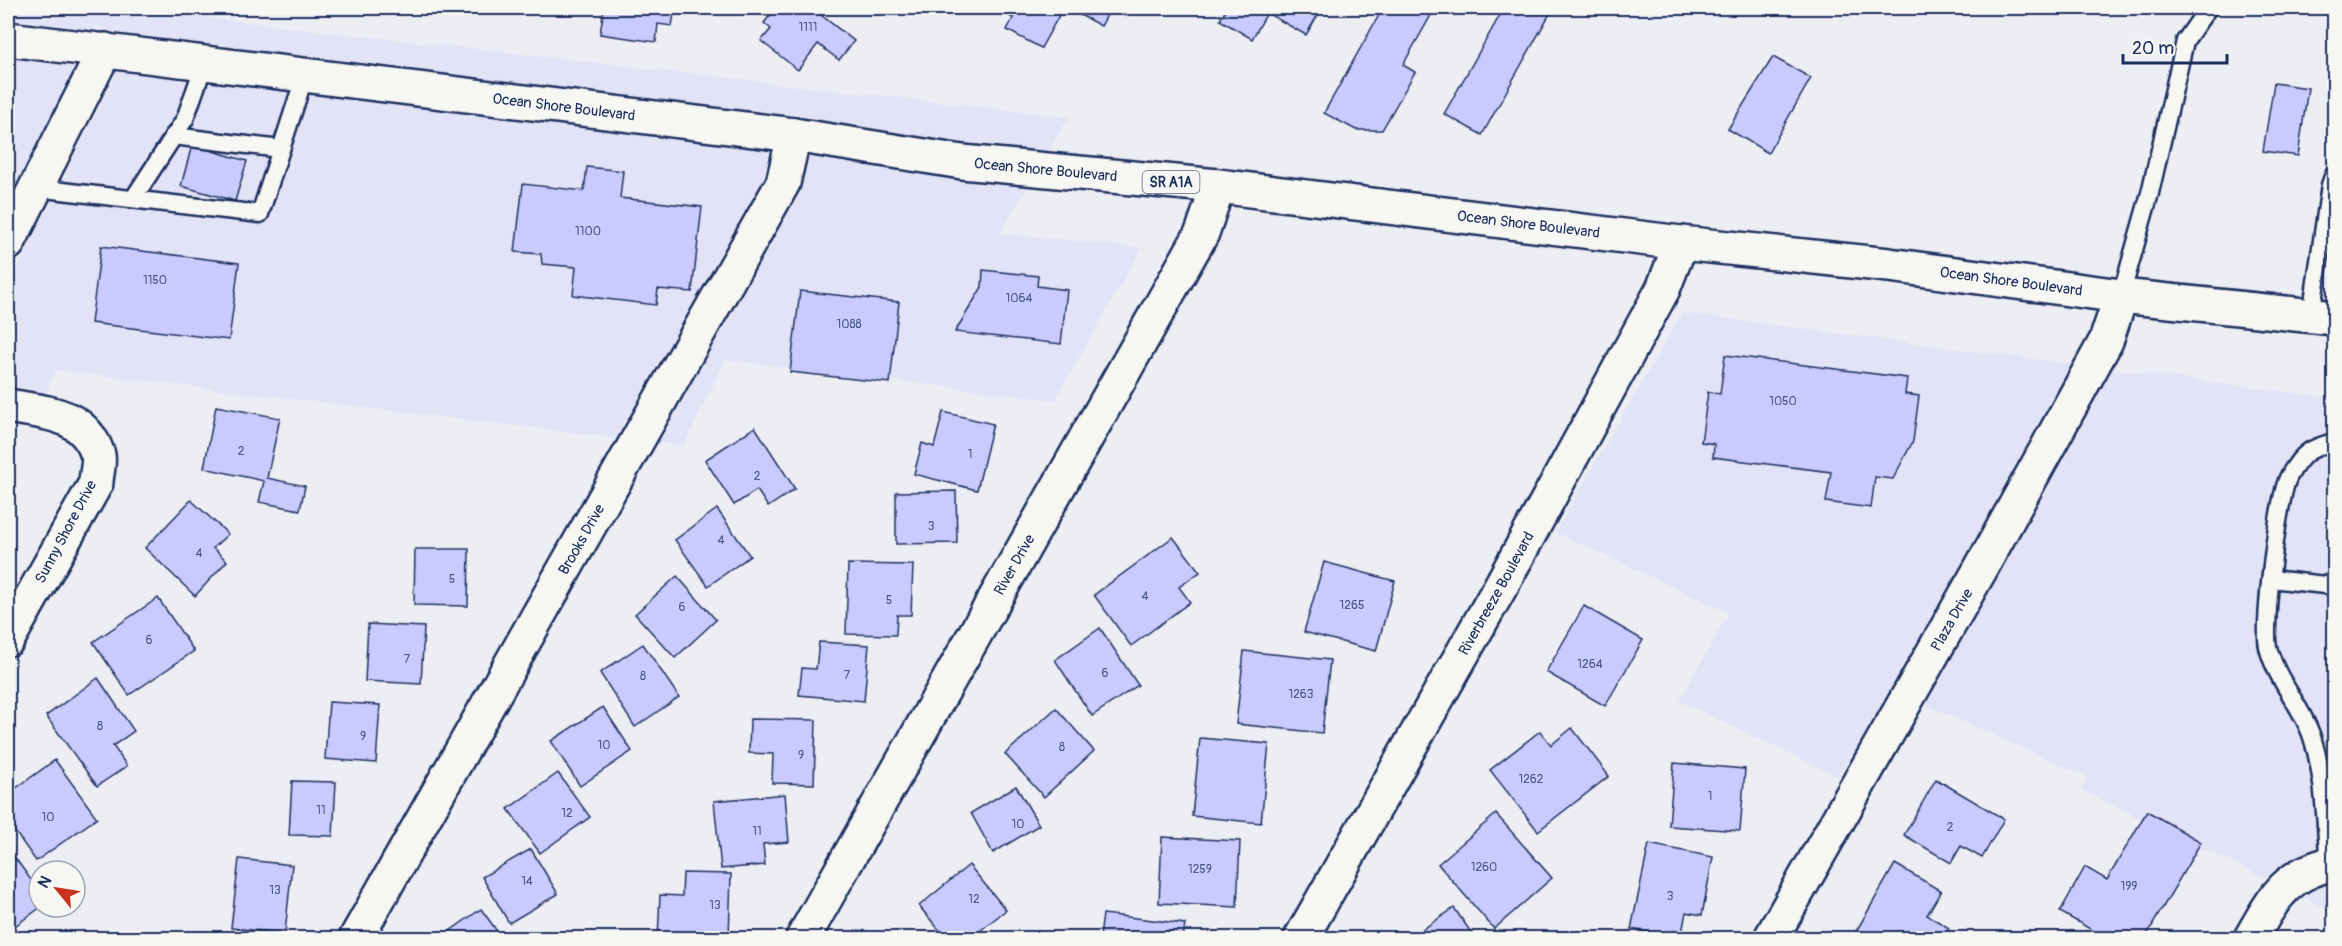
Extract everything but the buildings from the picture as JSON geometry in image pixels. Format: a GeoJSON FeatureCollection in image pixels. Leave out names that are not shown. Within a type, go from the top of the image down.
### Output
{"type":"FeatureCollection","features":[{"type":"Feature","properties":{"kind":"street","name":"Ocean Shore Boulevard"},"geometry":{"type":"LineString","coordinates":[[8,39],[794,135],[962,162],[1218,186],[1681,243],[1889,265],[2121,296],[2323,317]]}},
{"type":"Feature","properties":{"kind":"street"},"geometry":{"type":"LineString","coordinates":[[8,243],[105,50]]}},
{"type":"Feature","properties":{"kind":"street","name":"Brooks Drive"},"geometry":{"type":"LineString","coordinates":[[356,939],[783,183],[794,135]]}},
{"type":"Feature","properties":{"kind":"street","name":"River Drive"},"geometry":{"type":"LineString","coordinates":[[803,939],[1202,232],[1218,186]]}},
{"type":"Feature","properties":{"kind":"street","name":"Riverbreeze Boulevard"},"geometry":{"type":"LineString","coordinates":[[1301,939],[1502,584],[1663,289],[1681,243]]}},
{"type":"Feature","properties":{"kind":"street","name":"Plaza Drive"},"geometry":{"type":"LineString","coordinates":[[1771,939],[1980,570],[2100,351],[2121,296]]}},
{"type":"Feature","properties":{"kind":"street","name":"Sunny Shore Drive"},"geometry":{"type":"LineString","coordinates":[[8,406],[70,419],[86,432],[98,457],[96,483],[8,639]]}},
{"type":"Feature","properties":{"kind":"street"},"geometry":{"type":"LineString","coordinates":[[2250,939],[2274,897],[2298,875],[2332,864]]}},
{"type":"Feature","properties":{"kind":"lane"},"geometry":{"type":"LineString","coordinates":[[2121,296],[2150,193],[2185,41],[2208,8]]}},
{"type":"Feature","properties":{"kind":"lane"},"geometry":{"type":"LineString","coordinates":[[134,200],[185,119],[205,62]]}},
{"type":"Feature","properties":{"kind":"lane"},"geometry":{"type":"LineString","coordinates":[[36,188],[260,214],[305,75]]}},
{"type":"Feature","properties":{"kind":"lane"},"geometry":{"type":"LineString","coordinates":[[174,136],[281,149]]}},
{"type":"Feature","properties":{"kind":"lane"},"geometry":{"type":"LineString","coordinates":[[2323,317],[2330,185],[2334,174]]}},
{"type":"Feature","properties":{"kind":"lane"},"geometry":{"type":"LineString","coordinates":[[2332,864],[2323,788],[2312,736],[2284,684],[2268,646],[2276,530],[2288,477],[2307,451],[2334,442]]}},
{"type":"Feature","properties":{"kind":"lane"},"geometry":{"type":"LineString","coordinates":[[2271,579],[2334,586]]}},
{"type":"Feature","properties":{"kind":"shaded area"},"geometry":{"type":"Polygon","coordinates":[[[8,8],[121,8],[1069,117],[1048,152],[963,144],[796,118],[779,113],[778,116],[110,33],[96,26],[93,30],[8,20],[8,8]]]}},
{"type":"Feature","properties":{"kind":"shaded area"},"geometry":{"type":"Polygon","coordinates":[[[8,56],[76,65],[8,199],[8,56]]]}},
{"type":"Feature","properties":{"kind":"shaded area"},"geometry":{"type":"Polygon","coordinates":[[[118,70],[770,151],[764,176],[616,438],[56,370],[45,395],[8,388],[8,287],[118,70]]]}},
{"type":"Feature","properties":{"kind":"shaded area"},"geometry":{"type":"Polygon","coordinates":[[[810,156],[961,180],[1028,186],[1000,233],[1142,248],[1055,400],[725,360],[684,446],[659,443],[800,193],[810,156]]]}},
{"type":"Feature","properties":{"kind":"shaded area"},"geometry":{"type":"Polygon","coordinates":[[[1682,313],[2071,364],[1858,745],[1837,776],[1679,701],[1729,613],[1555,532],[1682,313]]]}},
{"type":"Feature","properties":{"kind":"shaded area"},"geometry":{"type":"Polygon","coordinates":[[[2113,369],[2334,398],[2334,846],[2320,847],[2290,859],[2265,878],[2081,790],[2088,777],[1926,705],[2113,369]]]}},
{"type":"Feature","properties":{"kind":"shaded area"},"geometry":{"type":"Polygon","coordinates":[[[2334,882],[2334,912],[2304,897],[2310,891],[2334,882]]]}}]}
